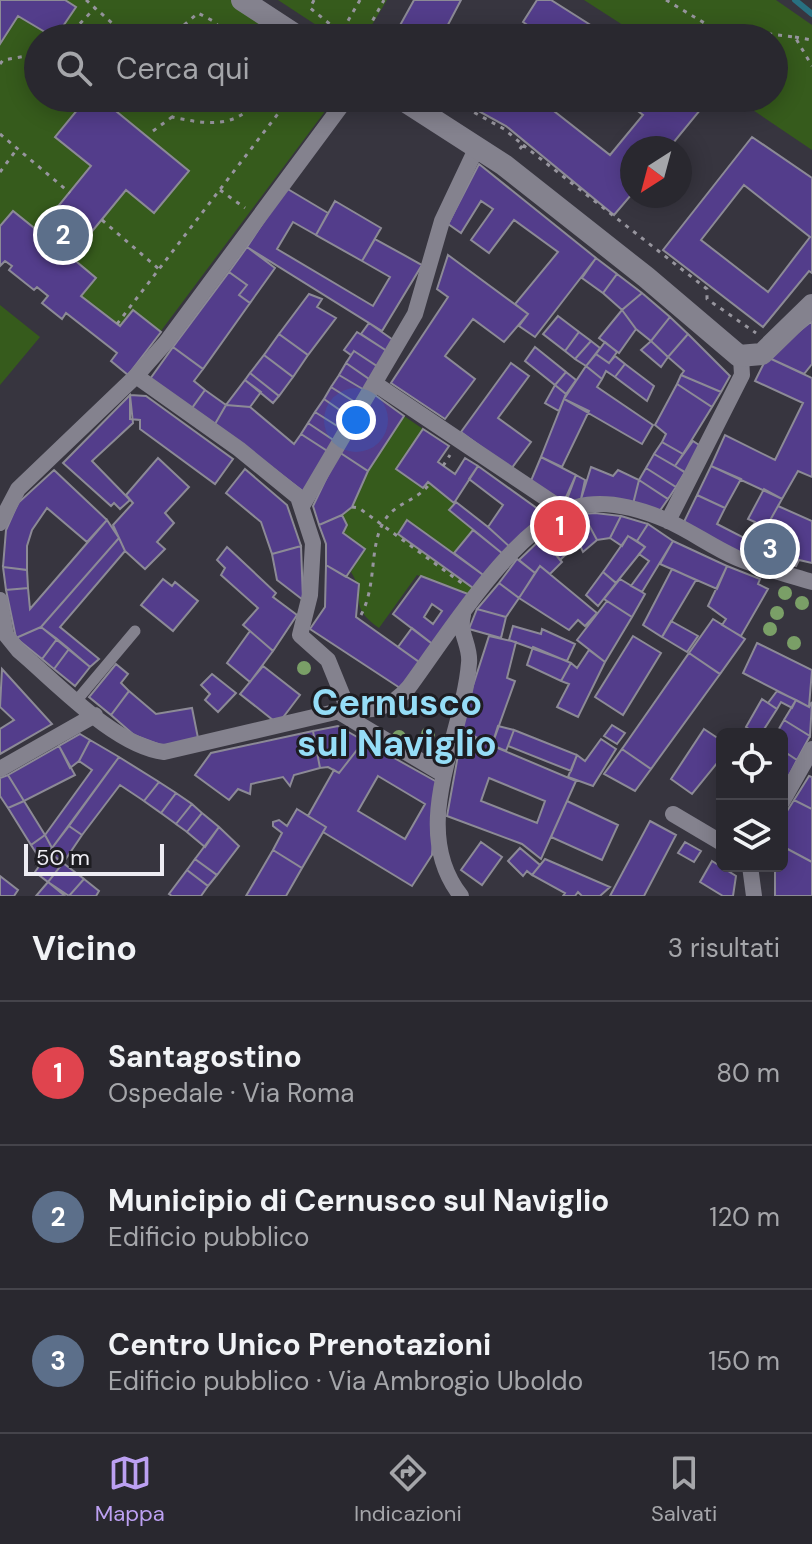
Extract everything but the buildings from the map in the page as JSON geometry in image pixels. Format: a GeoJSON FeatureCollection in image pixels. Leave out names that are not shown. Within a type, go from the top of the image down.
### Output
{"type":"FeatureCollection","features":[{"type":"Feature","properties":{"kind":"street"},"geometry":{"type":"LineString","coordinates":[[242,0],[279,24]]}},
{"type":"Feature","properties":{"kind":"street"},"geometry":{"type":"LineString","coordinates":[[0,523],[4,502],[136,376],[167,341],[337,112]]}},
{"type":"Feature","properties":{"kind":"street"},"geometry":{"type":"LineString","coordinates":[[422,112],[477,147],[589,232],[741,357],[742,375],[668,521]]}},
{"type":"Feature","properties":{"kind":"street"},"geometry":{"type":"LineString","coordinates":[[302,506],[377,385],[415,314],[442,221],[477,147]]}},
{"type":"Feature","properties":{"kind":"street"},"geometry":{"type":"LineString","coordinates":[[741,357],[762,354],[812,305]]}},
{"type":"Feature","properties":{"kind":"street"},"geometry":{"type":"LineString","coordinates":[[136,376],[292,491],[302,506],[313,538],[310,595],[300,635],[331,665],[343,710],[443,779]]}},
{"type":"Feature","properties":{"kind":"street"},"geometry":{"type":"LineString","coordinates":[[377,385],[565,511]]}},
{"type":"Feature","properties":{"kind":"street"},"geometry":{"type":"LineString","coordinates":[[0,600],[9,641],[95,715],[132,742],[155,751],[170,752],[343,710],[376,710],[401,696],[502,564],[565,511],[582,506],[611,505],[668,521],[739,559],[812,582]]}},
{"type":"Feature","properties":{"kind":"street"},"geometry":{"type":"LineString","coordinates":[[461,896],[440,854],[443,779],[469,663],[461,625],[463,614]]}},
{"type":"Feature","properties":{"kind":"street"},"geometry":{"type":"LineString","coordinates":[[0,769],[95,715]]}},
{"type":"Feature","properties":{"kind":"street"},"geometry":{"type":"LineString","coordinates":[[783,800],[812,749]]}},
{"type":"Feature","properties":{"kind":"street"},"geometry":{"type":"LineString","coordinates":[[673,814],[716,839]]}},
{"type":"Feature","properties":{"kind":"street"},"geometry":{"type":"LineString","coordinates":[[751,872],[754,896]]}},
{"type":"Feature","properties":{"kind":"lane"},"geometry":{"type":"LineString","coordinates":[[77,700],[135,631]]}},
{"type":"Feature","properties":{"kind":"path"},"geometry":{"type":"LineString","coordinates":[[86,0],[113,24]]}},
{"type":"Feature","properties":{"kind":"path"},"geometry":{"type":"LineString","coordinates":[[314,0],[310,8],[330,24]]}},
{"type":"Feature","properties":{"kind":"path"},"geometry":{"type":"LineString","coordinates":[[346,24],[360,0]]}},
{"type":"Feature","properties":{"kind":"path"},"geometry":{"type":"LineString","coordinates":[[371,24],[384,0]]}},
{"type":"Feature","properties":{"kind":"path"},"geometry":{"type":"LineString","coordinates":[[666,0],[706,24]]}},
{"type":"Feature","properties":{"kind":"path"},"geometry":{"type":"LineString","coordinates":[[80,24],[95,8]]}},
{"type":"Feature","properties":{"kind":"path"},"geometry":{"type":"LineString","coordinates":[[185,24],[198,13],[216,24]]}},
{"type":"Feature","properties":{"kind":"path"},"geometry":{"type":"LineString","coordinates":[[788,36],[812,40]]}},
{"type":"Feature","properties":{"kind":"path"},"geometry":{"type":"LineString","coordinates":[[795,37],[812,66]]}},
{"type":"Feature","properties":{"kind":"path"},"geometry":{"type":"LineString","coordinates":[[0,64],[3,60],[24,56]]}},
{"type":"Feature","properties":{"kind":"path"},"geometry":{"type":"LineString","coordinates":[[169,112],[172,117]]}},
{"type":"Feature","properties":{"kind":"path"},"geometry":{"type":"LineString","coordinates":[[153,131],[172,117],[226,122],[247,112]]}},
{"type":"Feature","properties":{"kind":"path"},"geometry":{"type":"LineString","coordinates":[[117,324],[279,112]]}},
{"type":"Feature","properties":{"kind":"path"},"geometry":{"type":"LineString","coordinates":[[0,134],[70,193]]}},
{"type":"Feature","properties":{"kind":"path"},"geometry":{"type":"LineString","coordinates":[[523,145],[707,289],[707,299],[750,331],[766,333]]}},
{"type":"Feature","properties":{"kind":"path"},"geometry":{"type":"LineString","coordinates":[[0,172],[17,148]]}},
{"type":"Feature","properties":{"kind":"path"},"geometry":{"type":"LineString","coordinates":[[220,190],[258,218]]}},
{"type":"Feature","properties":{"kind":"path"},"geometry":{"type":"LineString","coordinates":[[102,220],[160,270]]}},
{"type":"Feature","properties":{"kind":"path"},"geometry":{"type":"LineString","coordinates":[[361,615],[373,581],[382,525],[389,512],[417,498],[430,483]]}},
{"type":"Feature","properties":{"kind":"path"},"geometry":{"type":"LineString","coordinates":[[352,507],[478,594]]}},
{"type":"Feature","properties":{"kind":"green space"},"geometry":{"type":"Polygon","coordinates":[[[0,0],[231,0],[268,24],[24,24],[24,112],[325,112],[128,375],[111,361],[117,353],[67,314],[62,319],[42,303],[47,295],[37,287],[34,290],[9,270],[12,266],[6,261],[0,266],[0,0]]]}},
{"type":"Feature","properties":{"kind":"green space"},"geometry":{"type":"Polygon","coordinates":[[[278,0],[387,0],[372,24],[315,24],[278,0]]]}},
{"type":"Feature","properties":{"kind":"green space"},"geometry":{"type":"Polygon","coordinates":[[[584,0],[776,0],[812,25],[812,150],[756,112],[788,112],[788,24],[621,24],[584,0]]]}},
{"type":"Feature","properties":{"kind":"green space"},"geometry":{"type":"Polygon","coordinates":[[[0,305],[40,337],[0,385],[0,305]]]}},
{"type":"Feature","properties":{"kind":"green space"},"geometry":{"type":"Polygon","coordinates":[[[404,416],[423,429],[396,469],[423,488],[428,482],[454,503],[449,510],[473,530],[454,553],[407,520],[398,534],[473,588],[468,594],[417,575],[379,628],[360,607],[356,581],[351,572],[364,549],[343,533],[347,525],[342,515],[352,506],[368,471],[404,416]]]}},
{"type":"Feature","properties":{"kind":"waterway"},"geometry":{"type":"LineString","coordinates":[[795,0],[812,14]]}},
{"type":"Feature","properties":{"kind":"place","name":"Municipio di Cernusco sul Naviglio"},"geometry":{"type":"Point","coordinates":[63,235]}},
{"type":"Feature","properties":{"kind":"place","name":"Santagostino"},"geometry":{"type":"Point","coordinates":[560,526]}},
{"type":"Feature","properties":{"kind":"place","name":"Centro Unico Prenotazioni"},"geometry":{"type":"Point","coordinates":[770,549]}},
{"type":"Feature","properties":{"kind":"district","name":"Cernusco sul Naviglio"},"geometry":{"type":"Point","coordinates":[397,722]}}]}
